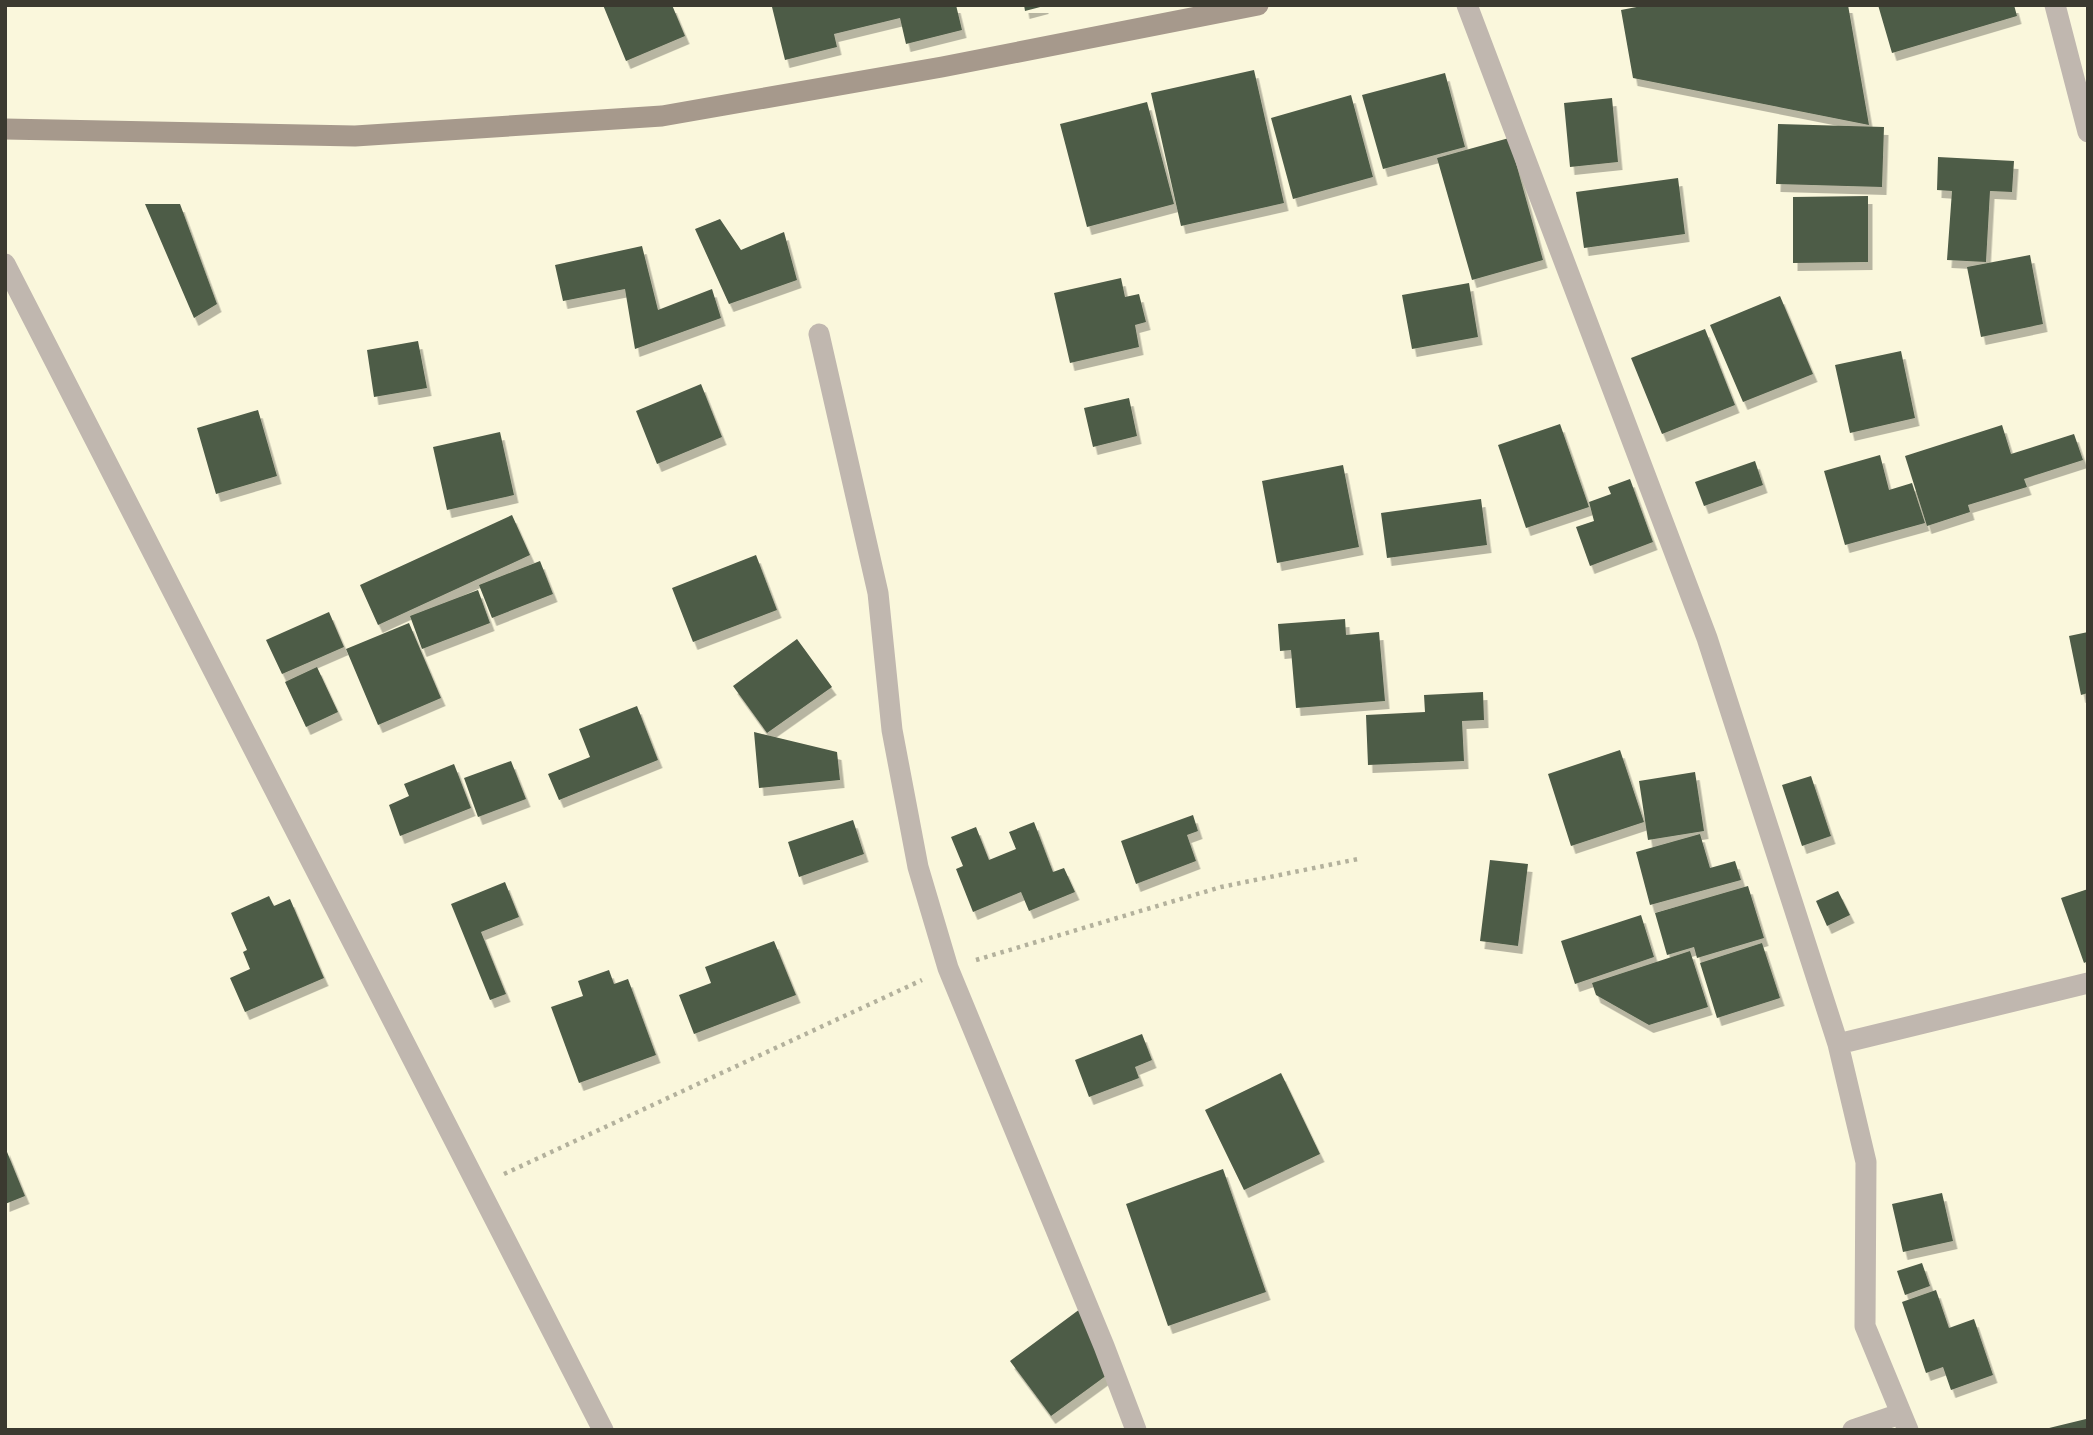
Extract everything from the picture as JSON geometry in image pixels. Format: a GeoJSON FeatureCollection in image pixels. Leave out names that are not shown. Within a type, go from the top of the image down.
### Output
{"type":"FeatureCollection","features":[{"type":"Feature","properties":{"kind":"main road"},"geometry":{"type":"LineString","coordinates":[[5,129],[355,136],[662,116],[942,67],[1258,5]]}},
{"type":"Feature","properties":{"kind":"street"},"geometry":{"type":"LineString","coordinates":[[1468,5],[1707,638],[1838,1044],[1867,1162],[1865,1326],[1904,1422],[1853,1430]]}},
{"type":"Feature","properties":{"kind":"street"},"geometry":{"type":"LineString","coordinates":[[2055,5],[2088,132]]}},
{"type":"Feature","properties":{"kind":"street"},"geometry":{"type":"LineString","coordinates":[[5,264],[603,1430]]}},
{"type":"Feature","properties":{"kind":"street"},"geometry":{"type":"LineString","coordinates":[[819,334],[839,412],[878,593],[892,730],[918,867],[948,968],[1099,1333],[1136,1430]]}},
{"type":"Feature","properties":{"kind":"street"},"geometry":{"type":"LineString","coordinates":[[1838,1044],[2088,983]]}},
{"type":"Feature","properties":{"kind":"path"},"geometry":{"type":"LineString","coordinates":[[478,1186],[948,968],[1221,887],[1358,859]]}},
{"type":"Feature","properties":{"kind":"building"},"geometry":{"type":"Polygon","coordinates":[[[603,5],[672,5],[685,36],[626,61],[603,5]]]}},
{"type":"Feature","properties":{"kind":"building"},"geometry":{"type":"Polygon","coordinates":[[[956,5],[962,30],[906,44],[900,18],[834,34],[837,47],[785,60],[772,7],[956,5]]]}},
{"type":"Feature","properties":{"kind":"building"},"geometry":{"type":"Polygon","coordinates":[[[1024,5],[1044,5],[1044,6],[1025,11],[1024,5]]]}},
{"type":"Feature","properties":{"kind":"building"},"geometry":{"type":"Polygon","coordinates":[[[1647,5],[1848,5],[1869,125],[1633,78],[1621,10],[1647,5]]]}},
{"type":"Feature","properties":{"kind":"building"},"geometry":{"type":"Polygon","coordinates":[[[1878,5],[2014,5],[2017,16],[1892,53],[1878,5]]]}},
{"type":"Feature","properties":{"kind":"building"},"geometry":{"type":"Polygon","coordinates":[[[1254,70],[1284,203],[1181,226],[1151,93],[1254,70]]]}},
{"type":"Feature","properties":{"kind":"building"},"geometry":{"type":"Polygon","coordinates":[[[1445,73],[1465,147],[1383,169],[1362,95],[1445,73]]]}},
{"type":"Feature","properties":{"kind":"building"},"geometry":{"type":"Polygon","coordinates":[[[1351,95],[1373,177],[1293,199],[1271,118],[1351,95]]]}},
{"type":"Feature","properties":{"kind":"building"},"geometry":{"type":"Polygon","coordinates":[[[1612,98],[1618,162],[1570,167],[1564,103],[1612,98]]]}},
{"type":"Feature","properties":{"kind":"building"},"geometry":{"type":"Polygon","coordinates":[[[1147,102],[1174,204],[1087,227],[1060,124],[1147,102]]]}},
{"type":"Feature","properties":{"kind":"building"},"geometry":{"type":"Polygon","coordinates":[[[1778,124],[1884,127],[1882,187],[1776,184],[1778,124]]]}},
{"type":"Feature","properties":{"kind":"building"},"geometry":{"type":"Polygon","coordinates":[[[1509,138],[1543,260],[1472,280],[1437,158],[1509,138]]]}},
{"type":"Feature","properties":{"kind":"building"},"geometry":{"type":"Polygon","coordinates":[[[1938,157],[2014,161],[2012,192],[1990,191],[1986,262],[1947,260],[1952,191],[1937,190],[1938,157]]]}},
{"type":"Feature","properties":{"kind":"building"},"geometry":{"type":"Polygon","coordinates":[[[1678,178],[1685,234],[1584,248],[1576,192],[1678,178]]]}},
{"type":"Feature","properties":{"kind":"building"},"geometry":{"type":"Polygon","coordinates":[[[1868,196],[1868,262],[1793,263],[1793,197],[1868,196]]]}},
{"type":"Feature","properties":{"kind":"building"},"geometry":{"type":"Polygon","coordinates":[[[145,204],[180,204],[217,304],[194,318],[145,204]]]}},
{"type":"Feature","properties":{"kind":"building"},"geometry":{"type":"Polygon","coordinates":[[[720,219],[741,250],[784,232],[797,280],[729,304],[695,229],[720,219]]]}},
{"type":"Feature","properties":{"kind":"building"},"geometry":{"type":"Polygon","coordinates":[[[642,246],[658,310],[712,289],[721,318],[635,349],[625,289],[563,301],[555,265],[642,246]]]}},
{"type":"Feature","properties":{"kind":"building"},"geometry":{"type":"Polygon","coordinates":[[[2030,255],[2043,324],[1981,337],[1967,267],[2030,255]]]}},
{"type":"Feature","properties":{"kind":"building"},"geometry":{"type":"Polygon","coordinates":[[[1121,278],[1125,297],[1139,294],[1146,322],[1135,325],[1139,347],[1070,363],[1054,293],[1121,278]]]}},
{"type":"Feature","properties":{"kind":"building"},"geometry":{"type":"Polygon","coordinates":[[[1469,283],[1478,337],[1412,349],[1402,295],[1469,283]]]}},
{"type":"Feature","properties":{"kind":"building"},"geometry":{"type":"Polygon","coordinates":[[[1780,296],[1813,374],[1743,402],[1710,325],[1780,296]]]}},
{"type":"Feature","properties":{"kind":"building"},"geometry":{"type":"Polygon","coordinates":[[[1705,329],[1735,405],[1662,434],[1631,358],[1705,329]]]}},
{"type":"Feature","properties":{"kind":"building"},"geometry":{"type":"Polygon","coordinates":[[[418,341],[427,388],[374,397],[367,350],[418,341]]]}},
{"type":"Feature","properties":{"kind":"building"},"geometry":{"type":"Polygon","coordinates":[[[1901,351],[1915,418],[1850,433],[1835,365],[1901,351]]]}},
{"type":"Feature","properties":{"kind":"building"},"geometry":{"type":"Polygon","coordinates":[[[701,384],[722,437],[657,464],[636,411],[701,384]]]}},
{"type":"Feature","properties":{"kind":"building"},"geometry":{"type":"Polygon","coordinates":[[[1129,398],[1137,436],[1093,447],[1084,408],[1129,398]]]}},
{"type":"Feature","properties":{"kind":"building"},"geometry":{"type":"Polygon","coordinates":[[[258,410],[277,476],[216,494],[197,428],[258,410]]]}},
{"type":"Feature","properties":{"kind":"building"},"geometry":{"type":"Polygon","coordinates":[[[1560,424],[1589,507],[1526,528],[1498,445],[1560,424]]]}},
{"type":"Feature","properties":{"kind":"building"},"geometry":{"type":"Polygon","coordinates":[[[2002,425],[2011,454],[2074,434],[2083,460],[2024,479],[2027,487],[1968,505],[1970,512],[1927,526],[1905,456],[2002,425]]]}},
{"type":"Feature","properties":{"kind":"building"},"geometry":{"type":"Polygon","coordinates":[[[500,432],[514,495],[447,510],[433,447],[500,432]]]}},
{"type":"Feature","properties":{"kind":"building"},"geometry":{"type":"Polygon","coordinates":[[[1880,455],[1889,490],[1912,483],[1925,523],[1845,545],[1824,471],[1880,455]]]}},
{"type":"Feature","properties":{"kind":"building"},"geometry":{"type":"Polygon","coordinates":[[[1755,461],[1763,485],[1704,506],[1695,482],[1755,461]]]}},
{"type":"Feature","properties":{"kind":"building"},"geometry":{"type":"Polygon","coordinates":[[[1343,465],[1359,547],[1277,563],[1262,481],[1343,465]]]}},
{"type":"Feature","properties":{"kind":"building"},"geometry":{"type":"Polygon","coordinates":[[[1630,479],[1653,542],[1590,566],[1576,527],[1594,521],[1589,502],[1611,494],[1608,487],[1630,479]]]}},
{"type":"Feature","properties":{"kind":"building"},"geometry":{"type":"Polygon","coordinates":[[[1481,499],[1487,545],[1387,558],[1381,513],[1481,499]]]}},
{"type":"Feature","properties":{"kind":"building"},"geometry":{"type":"Polygon","coordinates":[[[512,515],[530,555],[378,625],[360,585],[512,515]]]}},
{"type":"Feature","properties":{"kind":"building"},"geometry":{"type":"Polygon","coordinates":[[[756,555],[777,610],[693,642],[672,588],[756,555]]]}},
{"type":"Feature","properties":{"kind":"building"},"geometry":{"type":"Polygon","coordinates":[[[540,561],[553,594],[492,618],[479,585],[540,561]]]}},
{"type":"Feature","properties":{"kind":"building"},"geometry":{"type":"Polygon","coordinates":[[[478,590],[490,623],[422,649],[410,616],[478,590]]]}},
{"type":"Feature","properties":{"kind":"building"},"geometry":{"type":"Polygon","coordinates":[[[329,612],[344,647],[282,674],[266,640],[329,612]]]}},
{"type":"Feature","properties":{"kind":"building"},"geometry":{"type":"Polygon","coordinates":[[[1345,619],[1346,635],[1379,632],[1385,701],[1296,708],[1291,650],[1280,651],[1278,624],[1345,619]]]}},
{"type":"Feature","properties":{"kind":"building"},"geometry":{"type":"Polygon","coordinates":[[[409,623],[441,698],[378,725],[346,649],[409,623]]]}},
{"type":"Feature","properties":{"kind":"building"},"geometry":{"type":"Polygon","coordinates":[[[2088,632],[2088,693],[2081,695],[2069,636],[2088,632]]]}},
{"type":"Feature","properties":{"kind":"building"},"geometry":{"type":"Polygon","coordinates":[[[797,639],[832,687],[767,733],[733,686],[797,639]]]}},
{"type":"Feature","properties":{"kind":"building"},"geometry":{"type":"Polygon","coordinates":[[[317,667],[338,712],[306,727],[285,682],[317,667]]]}},
{"type":"Feature","properties":{"kind":"building"},"geometry":{"type":"Polygon","coordinates":[[[1483,692],[1484,720],[1462,721],[1464,761],[1368,765],[1366,715],[1425,712],[1424,695],[1483,692]]]}},
{"type":"Feature","properties":{"kind":"building"},"geometry":{"type":"Polygon","coordinates":[[[637,706],[658,760],[559,800],[548,774],[590,757],[579,729],[637,706]]]}},
{"type":"Feature","properties":{"kind":"building"},"geometry":{"type":"Polygon","coordinates":[[[754,732],[837,752],[840,780],[759,788],[754,732]]]}},
{"type":"Feature","properties":{"kind":"building"},"geometry":{"type":"Polygon","coordinates":[[[1620,750],[1644,822],[1571,846],[1548,774],[1620,750]]]}},
{"type":"Feature","properties":{"kind":"building"},"geometry":{"type":"Polygon","coordinates":[[[511,761],[526,799],[478,817],[464,778],[511,761]]]}},
{"type":"Feature","properties":{"kind":"building"},"geometry":{"type":"Polygon","coordinates":[[[454,764],[471,808],[400,836],[389,805],[409,796],[404,784],[454,764]]]}},
{"type":"Feature","properties":{"kind":"building"},"geometry":{"type":"Polygon","coordinates":[[[1695,772],[1704,831],[1648,840],[1639,781],[1695,772]]]}},
{"type":"Feature","properties":{"kind":"building"},"geometry":{"type":"Polygon","coordinates":[[[1811,776],[1831,836],[1802,846],[1782,785],[1811,776]]]}},
{"type":"Feature","properties":{"kind":"building"},"geometry":{"type":"Polygon","coordinates":[[[1193,815],[1198,831],[1187,835],[1196,861],[1136,884],[1121,841],[1193,815]]]}},
{"type":"Feature","properties":{"kind":"building"},"geometry":{"type":"Polygon","coordinates":[[[853,820],[864,854],[799,877],[788,842],[853,820]]]}},
{"type":"Feature","properties":{"kind":"building"},"geometry":{"type":"Polygon","coordinates":[[[1034,822],[1053,872],[1064,868],[1075,892],[1029,911],[1021,892],[973,912],[956,869],[963,866],[951,837],[976,827],[989,860],[1016,849],[1009,832],[1034,822]]]}},
{"type":"Feature","properties":{"kind":"building"},"geometry":{"type":"Polygon","coordinates":[[[1700,834],[1710,868],[1735,861],[1741,880],[1650,905],[1636,852],[1700,834]]]}},
{"type":"Feature","properties":{"kind":"building"},"geometry":{"type":"Polygon","coordinates":[[[1490,860],[1528,864],[1518,946],[1480,941],[1490,860]]]}},
{"type":"Feature","properties":{"kind":"building"},"geometry":{"type":"Polygon","coordinates":[[[505,882],[519,917],[481,932],[506,994],[490,1000],[451,904],[505,882]]]}},
{"type":"Feature","properties":{"kind":"building"},"geometry":{"type":"Polygon","coordinates":[[[1748,886],[1764,938],[1697,958],[1694,947],[1667,955],[1655,913],[1748,886]]]}},
{"type":"Feature","properties":{"kind":"building"},"geometry":{"type":"Polygon","coordinates":[[[2088,889],[2088,961],[2084,963],[2061,898],[2088,889]]]}},
{"type":"Feature","properties":{"kind":"building"},"geometry":{"type":"Polygon","coordinates":[[[1838,891],[1850,915],[1827,926],[1816,901],[1838,891]]]}},
{"type":"Feature","properties":{"kind":"building"},"geometry":{"type":"Polygon","coordinates":[[[269,896],[274,906],[290,899],[324,978],[245,1012],[230,978],[250,969],[243,952],[247,950],[231,913],[269,896]]]}},
{"type":"Feature","properties":{"kind":"building"},"geometry":{"type":"Polygon","coordinates":[[[1641,915],[1654,957],[1575,984],[1561,941],[1641,915]]]}},
{"type":"Feature","properties":{"kind":"building"},"geometry":{"type":"Polygon","coordinates":[[[774,941],[796,995],[694,1034],[679,995],[711,983],[705,967],[774,941]]]}},
{"type":"Feature","properties":{"kind":"building"},"geometry":{"type":"Polygon","coordinates":[[[1762,943],[1780,998],[1717,1018],[1700,963],[1762,943]]]}},
{"type":"Feature","properties":{"kind":"building"},"geometry":{"type":"Polygon","coordinates":[[[1690,951],[1708,1007],[1649,1025],[1596,995],[1592,983],[1690,951]]]}},
{"type":"Feature","properties":{"kind":"building"},"geometry":{"type":"Polygon","coordinates":[[[609,970],[614,984],[628,979],[656,1055],[579,1083],[551,1007],[583,996],[578,981],[609,970]]]}},
{"type":"Feature","properties":{"kind":"building"},"geometry":{"type":"Polygon","coordinates":[[[1142,1034],[1152,1060],[1135,1067],[1139,1078],[1089,1097],[1075,1060],[1142,1034]]]}},
{"type":"Feature","properties":{"kind":"building"},"geometry":{"type":"Polygon","coordinates":[[[1281,1073],[1320,1154],[1244,1190],[1205,1110],[1281,1073]]]}},
{"type":"Feature","properties":{"kind":"building"},"geometry":{"type":"Polygon","coordinates":[[[5,1147],[25,1196],[5,1204],[5,1147]]]}},
{"type":"Feature","properties":{"kind":"building"},"geometry":{"type":"Polygon","coordinates":[[[1223,1169],[1266,1292],[1168,1326],[1126,1204],[1223,1169]]]}},
{"type":"Feature","properties":{"kind":"building"},"geometry":{"type":"Polygon","coordinates":[[[1942,1193],[1953,1241],[1903,1252],[1892,1204],[1942,1193]]]}},
{"type":"Feature","properties":{"kind":"building"},"geometry":{"type":"Polygon","coordinates":[[[1922,1263],[1930,1286],[1905,1295],[1897,1271],[1922,1263]]]}},
{"type":"Feature","properties":{"kind":"building"},"geometry":{"type":"Polygon","coordinates":[[[1936,1290],[1949,1328],[1974,1319],[1993,1375],[1951,1390],[1943,1367],[1926,1373],[1902,1302],[1936,1290]]]}},
{"type":"Feature","properties":{"kind":"building"},"geometry":{"type":"Polygon","coordinates":[[[1080,1309],[1107,1375],[1051,1416],[1010,1361],[1080,1309]]]}},
{"type":"Feature","properties":{"kind":"building"},"geometry":{"type":"Polygon","coordinates":[[[2086,1419],[2088,1430],[2045,1430],[2045,1429],[2086,1419]]]}}]}
